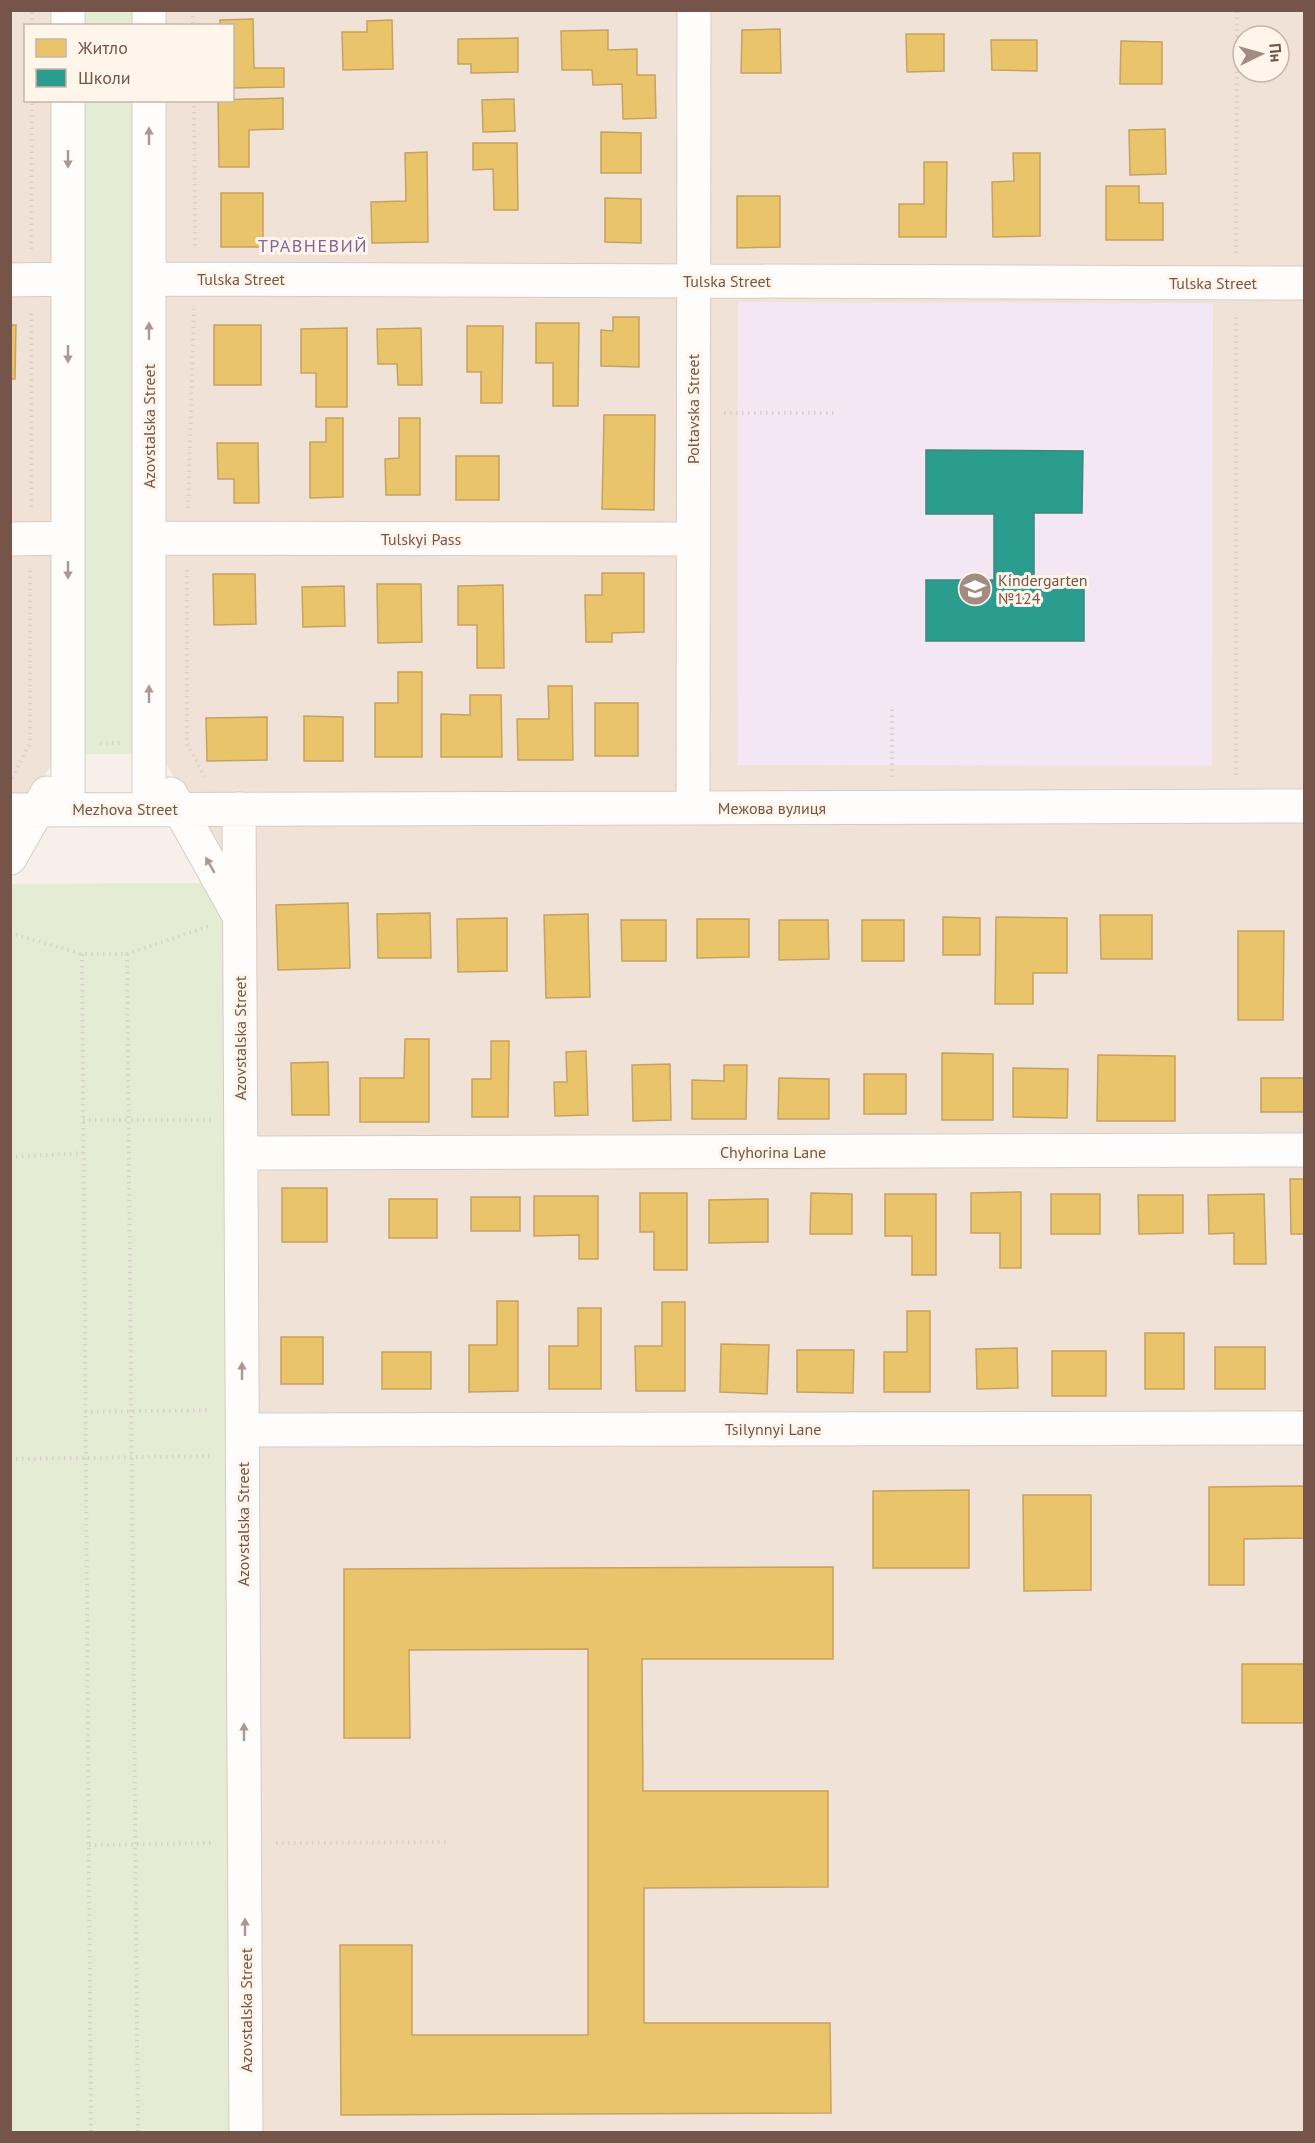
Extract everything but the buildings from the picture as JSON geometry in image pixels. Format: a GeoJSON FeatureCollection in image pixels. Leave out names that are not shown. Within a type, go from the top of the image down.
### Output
{"type":"FeatureCollection","features":[{"type":"Feature","properties":{"kind":"street","name":"Poltavska Street"},"geometry":{"type":"LineString","coordinates":[[693,10],[693,808]]}},
{"type":"Feature","properties":{"kind":"street"},"geometry":{"type":"LineString","coordinates":[[10,858],[39,810],[68,747],[68,102]]}},
{"type":"Feature","properties":{"kind":"street","name":"Azovstalska Street"},"geometry":{"type":"LineString","coordinates":[[149,102],[149,748],[164,809],[239,916]]}},
{"type":"Feature","properties":{"kind":"street"},"geometry":{"type":"LineString","coordinates":[[21,280],[68,279]]}},
{"type":"Feature","properties":{"kind":"street","name":"Tulska Street"},"geometry":{"type":"LineString","coordinates":[[149,279],[1305,284]]}},
{"type":"Feature","properties":{"kind":"street"},"geometry":{"type":"LineString","coordinates":[[20,539],[68,538]]}},
{"type":"Feature","properties":{"kind":"street","name":"Tulskyi Pass"},"geometry":{"type":"LineString","coordinates":[[149,538],[693,539]]}},
{"type":"Feature","properties":{"kind":"street","name":"Межова вулиця"},"geometry":{"type":"LineString","coordinates":[[239,809],[1305,807]]}},
{"type":"Feature","properties":{"kind":"street","name":"Azovstalska Street"},"geometry":{"type":"LineString","coordinates":[[239,809],[246,2133]]}},
{"type":"Feature","properties":{"kind":"street","name":"Mezhova Street"},"geometry":{"type":"LineString","coordinates":[[39,810],[239,809]]}},
{"type":"Feature","properties":{"kind":"street","name":"Chyhorina Lane"},"geometry":{"type":"LineString","coordinates":[[240,1153],[1305,1150]]}},
{"type":"Feature","properties":{"kind":"street","name":"Tsilynnyi Lane"},"geometry":{"type":"LineString","coordinates":[[242,1432],[1305,1428]]}},
{"type":"Feature","properties":{"kind":"path"},"geometry":{"type":"LineString","coordinates":[[1236,782],[1237,10]]}},
{"type":"Feature","properties":{"kind":"path"},"geometry":{"type":"LineString","coordinates":[[10,782],[30,743],[20,539],[21,280],[32,102]]}},
{"type":"Feature","properties":{"kind":"path"},"geometry":{"type":"LineString","coordinates":[[194,102],[195,279],[187,538],[187,743],[209,785]]}},
{"type":"Feature","properties":{"kind":"path"},"geometry":{"type":"LineString","coordinates":[[693,413],[835,413]]}},
{"type":"Feature","properties":{"kind":"path"},"geometry":{"type":"LineString","coordinates":[[892,706],[892,783]]}},
{"type":"Feature","properties":{"kind":"path"},"geometry":{"type":"LineString","coordinates":[[30,743],[68,747],[149,748],[187,743]]}},
{"type":"Feature","properties":{"kind":"path"},"geometry":{"type":"LineString","coordinates":[[10,933],[82,954],[128,954],[239,916]]}},
{"type":"Feature","properties":{"kind":"path"},"geometry":{"type":"LineString","coordinates":[[82,954],[91,2133]]}},
{"type":"Feature","properties":{"kind":"path"},"geometry":{"type":"LineString","coordinates":[[128,954],[138,2133]]}},
{"type":"Feature","properties":{"kind":"path"},"geometry":{"type":"LineString","coordinates":[[83,1120],[214,1120]]}},
{"type":"Feature","properties":{"kind":"path"},"geometry":{"type":"LineString","coordinates":[[10,1157],[83,1153]]}},
{"type":"Feature","properties":{"kind":"path"},"geometry":{"type":"LineString","coordinates":[[85,1412],[132,1411],[242,1432]]}},
{"type":"Feature","properties":{"kind":"path"},"geometry":{"type":"LineString","coordinates":[[10,1459],[132,1457],[242,1432]]}},
{"type":"Feature","properties":{"kind":"path"},"geometry":{"type":"LineString","coordinates":[[264,1843],[450,1842]]}},
{"type":"Feature","properties":{"kind":"path"},"geometry":{"type":"LineString","coordinates":[[89,1845],[217,1843]]}},
{"type":"Feature","properties":{"kind":"shaded area"},"geometry":{"type":"Polygon","coordinates":[[[11,11],[60,11],[60,24],[24,24],[24,102],[60,102],[59,750],[11,836],[11,11]]]}},
{"type":"Feature","properties":{"kind":"shaded area"},"geometry":{"type":"Polygon","coordinates":[[[159,11],[1304,11],[1304,2132],[252,2132],[245,903],[159,751],[159,102],[234,102],[234,24],[159,24],[159,11]]]}},
{"type":"Feature","properties":{"kind":"shaded area","name":"Kindergarten №124"},"geometry":{"type":"Polygon","coordinates":[[[738,302],[1213,303],[1212,766],[737,765],[738,302]]]}},
{"type":"Feature","properties":{"kind":"green space"},"geometry":{"type":"Polygon","coordinates":[[[77,11],[140,11],[140,24],[77,24],[77,11]]]}},
{"type":"Feature","properties":{"kind":"green space"},"geometry":{"type":"Polygon","coordinates":[[[77,102],[140,102],[139,754],[75,754],[77,102]]]}},
{"type":"Feature","properties":{"kind":"green space"},"geometry":{"type":"Polygon","coordinates":[[[211,883],[231,919],[239,2132],[11,2132],[10,884],[211,883]]]}},
{"type":"Feature","properties":{"kind":"place","name":"Kindergarten №124"},"geometry":{"type":"Point","coordinates":[975,589]}},
{"type":"Feature","properties":{"kind":"district","name":"ТРАВНЕВИЙ"},"geometry":{"type":"Point","coordinates":[313,246]}}]}
